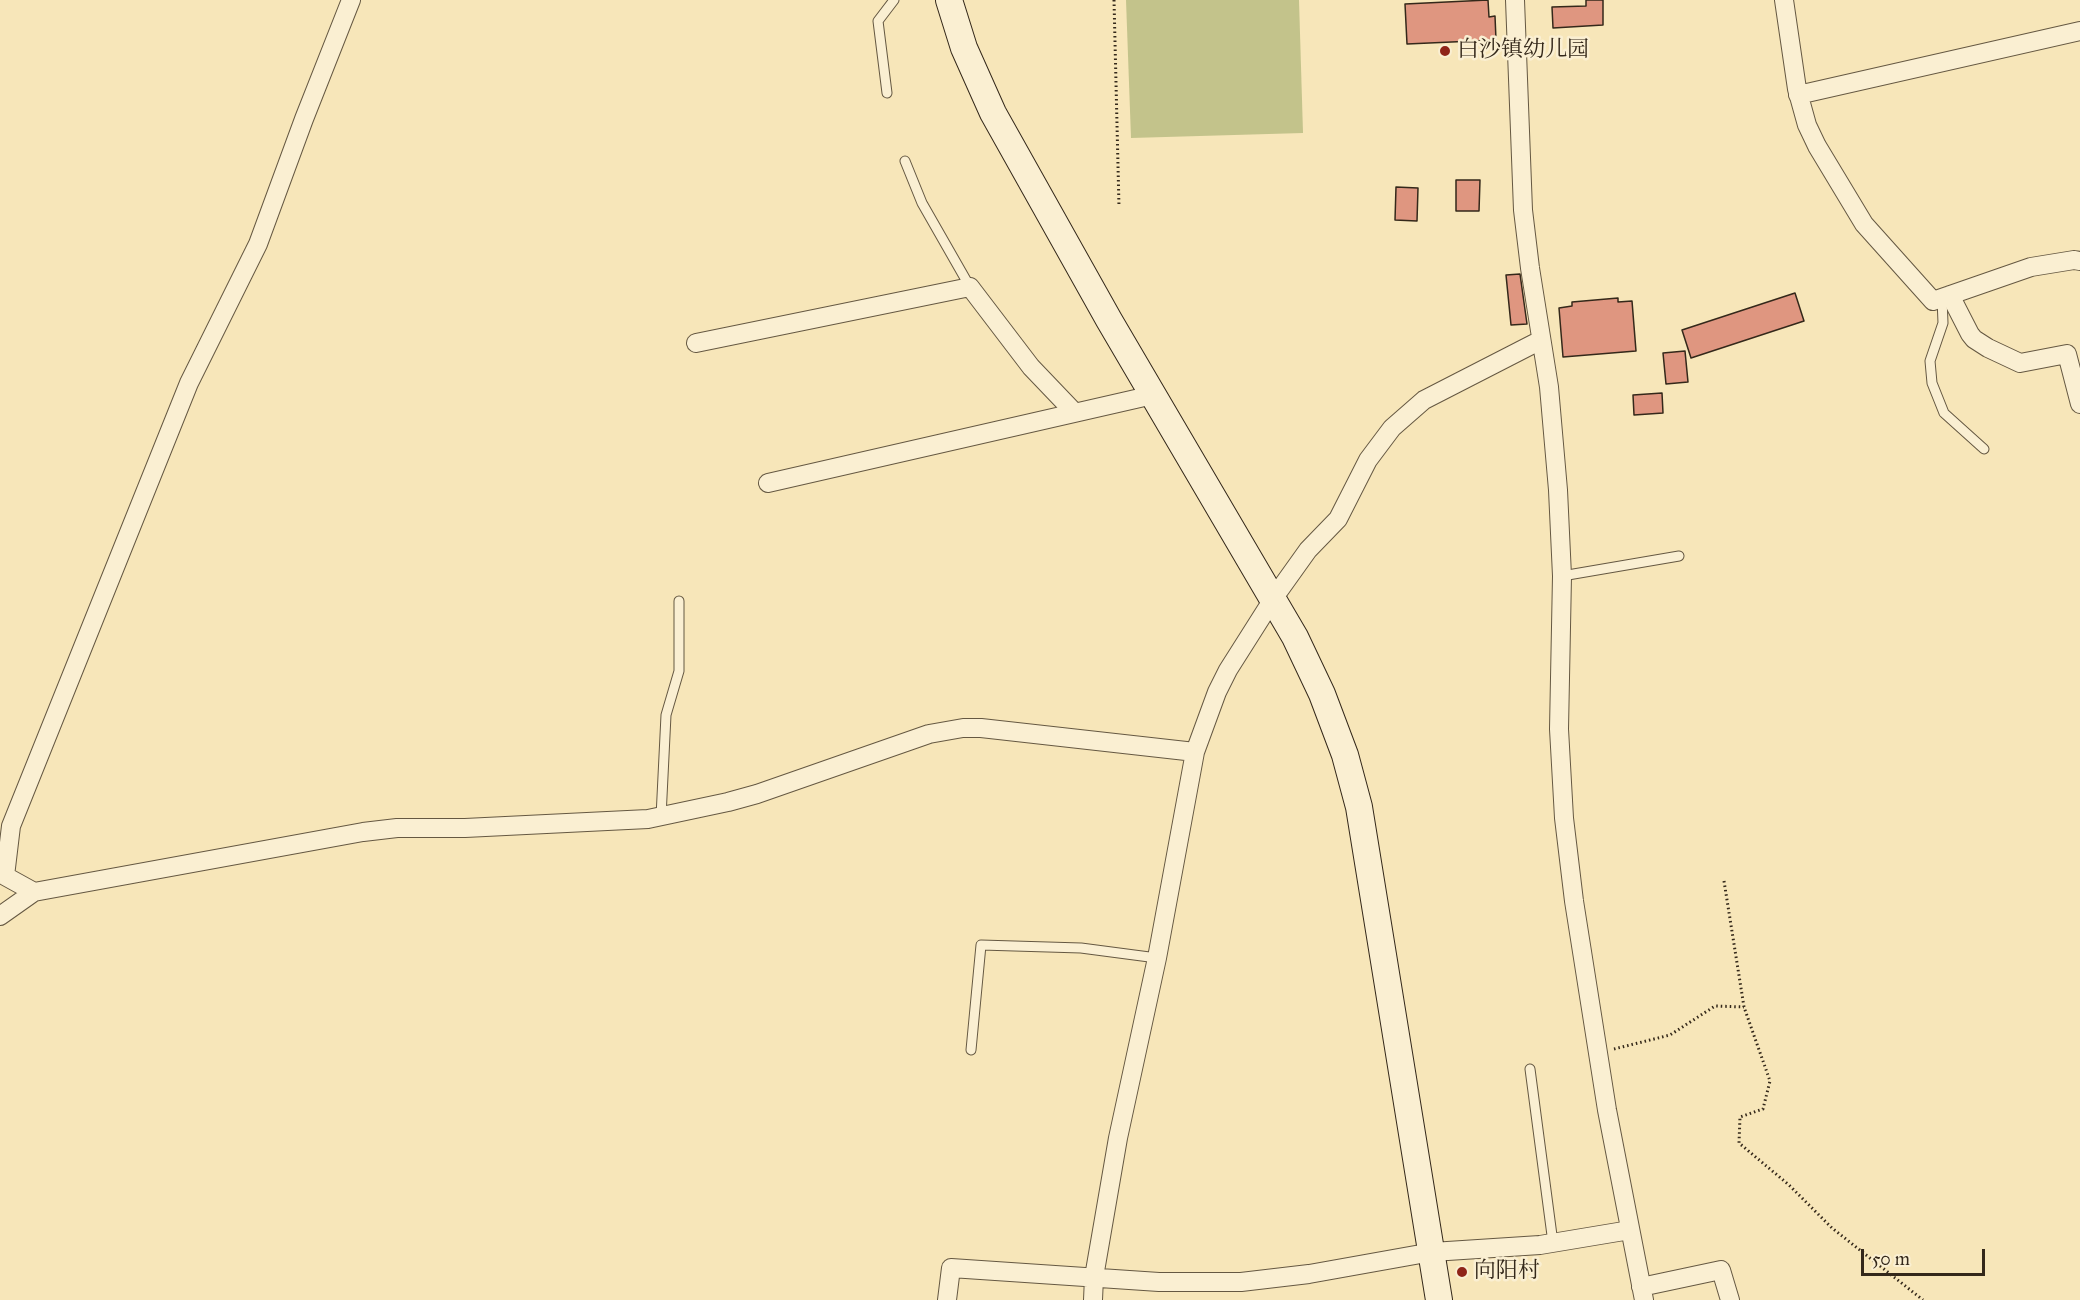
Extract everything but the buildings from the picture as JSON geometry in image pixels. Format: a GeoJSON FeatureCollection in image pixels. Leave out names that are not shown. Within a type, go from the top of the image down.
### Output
{"type":"FeatureCollection","features":[{"type":"Feature","properties":{"kind":"main road"},"geometry":{"type":"LineString","coordinates":[[949,0],[964,48],[993,113],[1153,395],[1295,637],[1322,694],[1345,754],[1359,807],[1439,1300]]}},
{"type":"Feature","properties":{"kind":"street"},"geometry":{"type":"LineString","coordinates":[[34,892],[2,876],[11,826],[189,383],[258,244],[351,0]]}},
{"type":"Feature","properties":{"kind":"street"},"geometry":{"type":"LineString","coordinates":[[1515,0],[1523,210],[1550,387],[1562,576],[1559,729],[1564,818],[1571,880],[1598,1053],[1643,1294],[1721,1270],[1730,1300]]}},
{"type":"Feature","properties":{"kind":"street"},"geometry":{"type":"LineString","coordinates":[[1784,0],[1798,95],[1807,125],[1817,146],[1864,224],[1933,301],[2031,267],[2080,261]]}},
{"type":"Feature","properties":{"kind":"street"},"geometry":{"type":"LineString","coordinates":[[1798,95],[2080,31]]}},
{"type":"Feature","properties":{"kind":"street"},"geometry":{"type":"LineString","coordinates":[[696,343],[970,287],[1031,367],[1074,412]]}},
{"type":"Feature","properties":{"kind":"street"},"geometry":{"type":"LineString","coordinates":[[1946,296],[1974,339],[2014,361],[2023,363],[2067,354],[2080,404]]}},
{"type":"Feature","properties":{"kind":"street"},"geometry":{"type":"LineString","coordinates":[[1093,1300],[1094,1278],[1118,1138],[1157,958],[1195,752],[1208,714],[1228,670],[1273,599],[1308,550],[1338,519],[1368,460],[1392,428],[1424,400],[1541,339]]}},
{"type":"Feature","properties":{"kind":"street"},"geometry":{"type":"LineString","coordinates":[[768,483],[1153,395]]}},
{"type":"Feature","properties":{"kind":"street"},"geometry":{"type":"LineString","coordinates":[[0,916],[34,892],[363,832],[397,828],[465,828],[661,817],[757,794],[912,739],[963,728],[981,728],[1195,752]]}},
{"type":"Feature","properties":{"kind":"street"},"geometry":{"type":"LineString","coordinates":[[947,1300],[951,1268],[1208,1284],[1309,1274],[1432,1252],[1553,1243],[1630,1230]]}},
{"type":"Feature","properties":{"kind":"lane"},"geometry":{"type":"LineString","coordinates":[[888,93],[878,21],[894,0]]}},
{"type":"Feature","properties":{"kind":"lane"},"geometry":{"type":"LineString","coordinates":[[905,161],[922,204],[970,287]]}},
{"type":"Feature","properties":{"kind":"lane"},"geometry":{"type":"LineString","coordinates":[[1946,296],[1943,323],[1930,361],[1932,383],[1944,413],[1984,449]]}},
{"type":"Feature","properties":{"kind":"lane"},"geometry":{"type":"LineString","coordinates":[[1562,576],[1679,556]]}},
{"type":"Feature","properties":{"kind":"lane"},"geometry":{"type":"LineString","coordinates":[[661,817],[666,715],[679,671],[680,601]]}},
{"type":"Feature","properties":{"kind":"lane"},"geometry":{"type":"LineString","coordinates":[[971,1050],[981,945],[1081,948],[1157,958]]}},
{"type":"Feature","properties":{"kind":"lane"},"geometry":{"type":"LineString","coordinates":[[1530,1069],[1553,1243]]}},
{"type":"Feature","properties":{"kind":"path"},"geometry":{"type":"LineString","coordinates":[[1114,0],[1119,207]]}},
{"type":"Feature","properties":{"kind":"path"},"geometry":{"type":"LineString","coordinates":[[1724,881],[1744,1007],[1770,1081],[1763,1109],[1740,1117],[1739,1143],[1789,1185],[1832,1228],[1923,1300]]}},
{"type":"Feature","properties":{"kind":"path"},"geometry":{"type":"LineString","coordinates":[[1598,1053],[1670,1035],[1715,1006],[1744,1007]]}},
{"type":"Feature","properties":{"kind":"green space"},"geometry":{"type":"Polygon","coordinates":[[[1126,0],[1299,0],[1303,133],[1131,138],[1126,0]]]}},
{"type":"Feature","properties":{"kind":"place","name":"白沙镇幼儿园"},"geometry":{"type":"Point","coordinates":[1445,51]}},
{"type":"Feature","properties":{"kind":"place","name":"向阳村"},"geometry":{"type":"Point","coordinates":[1462,1272]}}]}
